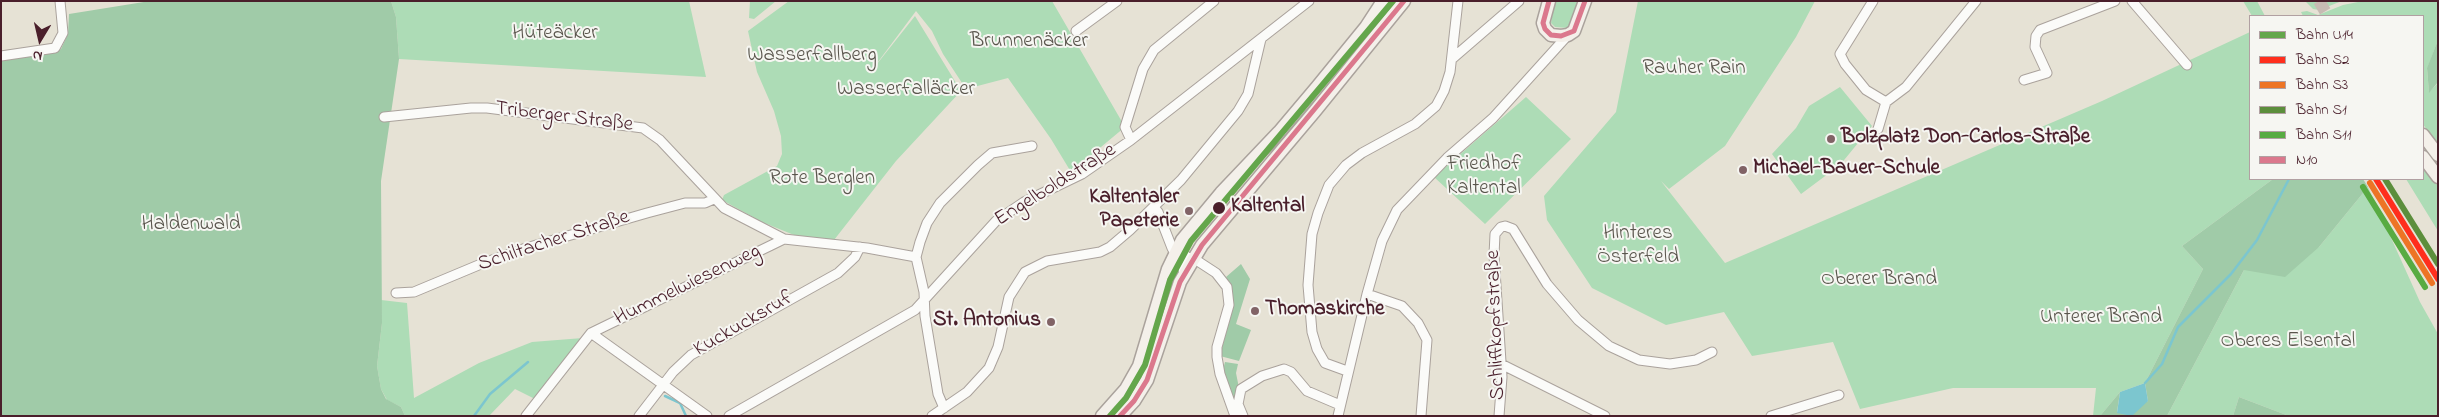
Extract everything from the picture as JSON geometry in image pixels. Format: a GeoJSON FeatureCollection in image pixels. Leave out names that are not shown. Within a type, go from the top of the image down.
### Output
{"type":"FeatureCollection","features":[{"type":"Feature","properties":{"kind":"main road"},"geometry":{"type":"LineString","coordinates":[[1102,416],[1126,389],[1139,366],[1168,269],[1177,249],[1216,199],[1328,74],[1366,27],[1383,1]]}},
{"type":"Feature","properties":{"kind":"main road"},"geometry":{"type":"LineString","coordinates":[[1120,416],[1134,401],[1146,380],[1173,300],[1184,272],[1193,258],[1215,229],[1316,111],[1404,1]]}},
{"type":"Feature","properties":{"kind":"main road"},"geometry":{"type":"LineString","coordinates":[[1549,1],[1543,23],[1547,33],[1555,36],[1568,35],[1578,23],[1585,1]]}},
{"type":"Feature","properties":{"kind":"main road"},"geometry":{"type":"LineString","coordinates":[[2424,136],[2438,155]]}},
{"type":"Feature","properties":{"kind":"main road"},"geometry":{"type":"LineString","coordinates":[[2424,158],[2438,177]]}},
{"type":"Feature","properties":{"kind":"street"},"geometry":{"type":"LineString","coordinates":[[1,56],[54,48],[63,33],[60,1]]}},
{"type":"Feature","properties":{"kind":"street"},"geometry":{"type":"LineString","coordinates":[[1076,31],[1117,1]]}},
{"type":"Feature","properties":{"kind":"street"},"geometry":{"type":"LineString","coordinates":[[1131,140],[1125,127],[1143,69],[1154,50],[1214,1]]}},
{"type":"Feature","properties":{"kind":"street","name":"Engelboldstraße"},"geometry":{"type":"LineString","coordinates":[[729,416],[915,310],[924,302],[975,241],[996,221],[1024,202],[1082,174],[1131,140],[1310,1]]}},
{"type":"Feature","properties":{"kind":"street"},"geometry":{"type":"LineString","coordinates":[[1347,371],[1325,363],[1317,349],[1312,332],[1308,285],[1312,234],[1318,213],[1329,185],[1346,165],[1362,153],[1424,117],[1436,106],[1444,91],[1453,58],[1458,1]]}},
{"type":"Feature","properties":{"kind":"street"},"geometry":{"type":"LineString","coordinates":[[1453,58],[1519,1]]}},
{"type":"Feature","properties":{"kind":"street"},"geometry":{"type":"LineString","coordinates":[[1873,1],[1840,54],[1845,64],[1866,90],[1886,102]]}},
{"type":"Feature","properties":{"kind":"street"},"geometry":{"type":"LineString","coordinates":[[1878,129],[1886,102],[1906,87],[1976,1]]}},
{"type":"Feature","properties":{"kind":"street"},"geometry":{"type":"LineString","coordinates":[[2024,80],[2047,73],[2034,47],[2036,36],[2040,30],[2115,1]]}},
{"type":"Feature","properties":{"kind":"street"},"geometry":{"type":"LineString","coordinates":[[2132,1],[2187,65]]}},
{"type":"Feature","properties":{"kind":"street"},"geometry":{"type":"LineString","coordinates":[[1547,33],[1550,38],[1550,53]]}},
{"type":"Feature","properties":{"kind":"street"},"geometry":{"type":"LineString","coordinates":[[1338,416],[1347,371],[1367,294],[1386,231],[1400,205],[1447,158],[1493,118],[1568,35]]}},
{"type":"Feature","properties":{"kind":"street"},"geometry":{"type":"LineString","coordinates":[[932,416],[975,386],[989,368],[998,347],[1009,297],[1025,272],[1047,261],[1100,252],[1119,240],[1167,195],[1238,112],[1248,94],[1261,39]]}},
{"type":"Feature","properties":{"kind":"street","name":"Triberger Straße"},"geometry":{"type":"LineString","coordinates":[[384,116],[487,108],[643,128],[660,140],[724,208],[784,239]]}},
{"type":"Feature","properties":{"kind":"street"},"geometry":{"type":"LineString","coordinates":[[944,408],[938,394],[924,292],[916,257],[927,224],[940,203],[955,186],[992,153],[1032,146]]}},
{"type":"Feature","properties":{"kind":"street","name":"Schiltacher Straße"},"geometry":{"type":"LineString","coordinates":[[396,293],[414,292],[481,264],[526,248],[685,203],[705,203],[714,199]]}},
{"type":"Feature","properties":{"kind":"street"},"geometry":{"type":"LineString","coordinates":[[1154,207],[1177,249],[1184,272]]}},
{"type":"Feature","properties":{"kind":"street","name":"Schliffkopfstraße"},"geometry":{"type":"LineString","coordinates":[[1499,416],[1501,364],[1494,255],[1495,234],[1501,227],[1505,226],[1513,229],[1547,284],[1578,320],[1609,346],[1638,360],[1670,364],[1696,360],[1712,352]]}},
{"type":"Feature","properties":{"kind":"street"},"geometry":{"type":"LineString","coordinates":[[784,239],[860,247],[916,257]]}},
{"type":"Feature","properties":{"kind":"street","name":"Hummelwiesenweg"},"geometry":{"type":"LineString","coordinates":[[591,333],[784,239]]}},
{"type":"Feature","properties":{"kind":"street","name":"Kuckucksruf"},"geometry":{"type":"LineString","coordinates":[[639,416],[662,384],[691,355],[838,273],[855,257],[860,247]]}},
{"type":"Feature","properties":{"kind":"street"},"geometry":{"type":"LineString","coordinates":[[1177,249],[1186,257],[1193,258],[1216,273],[1224,280],[1229,294],[1229,305],[1217,347],[1217,357],[1220,374],[1235,416]]}},
{"type":"Feature","properties":{"kind":"street"},"geometry":{"type":"LineString","coordinates":[[1168,269],[1177,266],[1184,272]]}},
{"type":"Feature","properties":{"kind":"street"},"geometry":{"type":"LineString","coordinates":[[1367,294],[1402,306],[1418,323],[1427,340],[1421,416]]}},
{"type":"Feature","properties":{"kind":"street"},"geometry":{"type":"LineString","coordinates":[[526,416],[591,333],[707,416]]}},
{"type":"Feature","properties":{"kind":"street"},"geometry":{"type":"LineString","coordinates":[[1501,364],[1605,416]]}},
{"type":"Feature","properties":{"kind":"street"},"geometry":{"type":"LineString","coordinates":[[1243,416],[1238,404],[1241,389],[1262,376],[1284,369],[1291,372],[1307,391],[1340,405]]}},
{"type":"Feature","properties":{"kind":"street"},"geometry":{"type":"LineString","coordinates":[[1772,416],[1839,395]]}},
{"type":"Feature","properties":{"kind":"green space","name":"Haldenwald"},"geometry":{"type":"Polygon","coordinates":[[[150,1],[391,1],[396,17],[399,59],[381,181],[382,323],[377,366],[381,389],[386,399],[401,407],[405,416],[1,416],[1,61],[53,53],[61,49],[68,34],[69,14],[150,1]]]}},
{"type":"Feature","properties":{"kind":"green space","name":"Hüteäcker"},"geometry":{"type":"Polygon","coordinates":[[[391,1],[689,1],[706,77],[399,59],[396,17],[391,1]]]}},
{"type":"Feature","properties":{"kind":"green space"},"geometry":{"type":"Polygon","coordinates":[[[750,1],[776,1],[754,19],[749,18],[750,1]]]}},
{"type":"Feature","properties":{"kind":"green space"},"geometry":{"type":"Polygon","coordinates":[[[789,1],[1052,1],[1125,127],[1071,172],[1051,139],[1008,78],[966,89],[943,54],[932,31],[916,11],[869,74],[915,16],[961,91],[896,161],[834,240],[794,235],[762,222],[722,200],[724,195],[777,166],[782,154],[781,136],[774,111],[757,72],[748,31],[789,1]]]}},
{"type":"Feature","properties":{"kind":"green space"},"geometry":{"type":"Polygon","coordinates":[[[1555,1],[1579,1],[1568,28],[1555,27],[1551,23],[1555,1]]]}},
{"type":"Feature","properties":{"kind":"green space"},"geometry":{"type":"Polygon","coordinates":[[[1638,1],[1815,1],[1796,37],[1725,146],[1669,189],[1661,181],[1725,263],[2102,101],[2249,32],[2249,180],[2272,180],[2182,246],[2203,269],[2145,383],[2120,392],[2100,416],[2093,416],[2096,388],[1953,388],[1860,409],[1833,342],[1752,356],[1724,312],[1666,325],[1592,288],[1547,220],[1544,196],[1616,112],[1638,1]]]}},
{"type":"Feature","properties":{"kind":"green space"},"geometry":{"type":"Polygon","coordinates":[[[2243,1],[2257,1],[2264,15],[2251,15],[2243,1]]]}},
{"type":"Feature","properties":{"kind":"green space"},"geometry":{"type":"Polygon","coordinates":[[[2305,1],[2342,1],[2319,10],[2313,9],[2305,1]]]}},
{"type":"Feature","properties":{"kind":"green space"},"geometry":{"type":"Polygon","coordinates":[[[2363,1],[2438,1],[2438,40],[2427,69],[2429,92],[2438,83],[2438,148],[2424,126],[2424,15],[2318,15],[2343,5],[2363,1]]]}},
{"type":"Feature","properties":{"kind":"green space"},"geometry":{"type":"Polygon","coordinates":[[[2307,11],[2318,15],[2302,15],[2301,12],[2307,11]]]}},
{"type":"Feature","properties":{"kind":"green space"},"geometry":{"type":"Polygon","coordinates":[[[2438,40],[2438,82],[2429,93],[2427,68],[2438,40]]]}},
{"type":"Feature","properties":{"kind":"green space"},"geometry":{"type":"Polygon","coordinates":[[[1840,87],[1872,126],[1840,165],[1801,194],[1772,154],[1796,128],[1809,106],[1840,87]]]}},
{"type":"Feature","properties":{"kind":"green space","name":"Friedhof Kaltental"},"geometry":{"type":"Polygon","coordinates":[[[1526,97],[1571,139],[1485,224],[1434,177],[1526,97]]]}},
{"type":"Feature","properties":{"kind":"green space"},"geometry":{"type":"Polygon","coordinates":[[[2424,168],[2438,186],[2438,231],[2407,180],[2424,180],[2424,168]]]}},
{"type":"Feature","properties":{"kind":"green space"},"geometry":{"type":"Polygon","coordinates":[[[2272,180],[2364,180],[2368,187],[2319,247],[2285,277],[2244,270],[2167,416],[2100,416],[2120,392],[2117,412],[2148,401],[2145,383],[2203,269],[2182,246],[2272,180]]]}},
{"type":"Feature","properties":{"kind":"green space","name":"Oberes Elsental"},"geometry":{"type":"Polygon","coordinates":[[[2368,187],[2420,302],[2438,334],[2438,416],[2289,416],[2239,397],[2233,416],[2167,416],[2244,270],[2319,247],[2368,187]]]}},
{"type":"Feature","properties":{"kind":"green space"},"geometry":{"type":"Polygon","coordinates":[[[1241,264],[1250,279],[1236,324],[1251,330],[1239,361],[1220,356],[1233,306],[1233,294],[1226,277],[1241,264]]]}},
{"type":"Feature","properties":{"kind":"green space"},"geometry":{"type":"Polygon","coordinates":[[[381,300],[407,303],[414,398],[479,363],[532,342],[583,338],[535,399],[515,389],[489,416],[405,416],[401,407],[387,400],[381,389],[377,366],[382,323],[381,300]]]}},
{"type":"Feature","properties":{"kind":"green space"},"geometry":{"type":"Polygon","coordinates":[[[1225,362],[1238,364],[1236,373],[1239,388],[1234,406],[1222,365],[1224,366],[1225,362]]]}},
{"type":"Feature","properties":{"kind":"green space"},"geometry":{"type":"Polygon","coordinates":[[[2239,397],[2289,416],[2233,416],[2239,397]]]}},
{"type":"Feature","properties":{"kind":"water"},"geometry":{"type":"Polygon","coordinates":[[[2145,383],[2148,401],[2132,416],[2117,413],[2120,392],[2145,383]]]}},
{"type":"Feature","properties":{"kind":"waterway"},"geometry":{"type":"LineString","coordinates":[[2145,383],[2162,364],[2178,327],[2231,274],[2257,240],[2288,180]]}},
{"type":"Feature","properties":{"kind":"waterway"},"geometry":{"type":"LineString","coordinates":[[474,416],[490,394],[528,362]]}},
{"type":"Feature","properties":{"kind":"waterway"},"geometry":{"type":"LineString","coordinates":[[665,396],[680,403],[686,416]]}},
{"type":"Feature","properties":{"kind":"tunnel"},"geometry":{"type":"LineString","coordinates":[[2319,1],[2327,15]]}},
{"type":"Feature","properties":{"kind":"rail line","name":"U14"},"geometry":{"type":"LineString","coordinates":[[1110,416],[1126,398],[1145,365],[1170,280],[1191,241],[1393,1]]}},
{"type":"Feature","properties":{"kind":"rail line","name":"S2"},"geometry":{"type":"LineString","coordinates":[[2377,180],[2438,279]]}},
{"type":"Feature","properties":{"kind":"rail line","name":"S1"},"geometry":{"type":"LineString","coordinates":[[2386,180],[2438,264]]}},
{"type":"Feature","properties":{"kind":"rail line","name":"S3"},"geometry":{"type":"LineString","coordinates":[[2370,183],[2432,283]]}},
{"type":"Feature","properties":{"kind":"rail line","name":"S11"},"geometry":{"type":"LineString","coordinates":[[2363,187],[2425,287]]}},
{"type":"Feature","properties":{"kind":"transit line","name":"N10"},"geometry":{"type":"LineString","coordinates":[[1120,416],[1134,401],[1147,380],[1180,282],[1202,245],[1404,1]]}},
{"type":"Feature","properties":{"kind":"transit line","name":"N10"},"geometry":{"type":"LineString","coordinates":[[1549,1],[1543,23],[1545,29],[1551,35],[1561,36],[1574,31],[1585,1]]}},
{"type":"Feature","properties":{"kind":"place","name":"Bolzplatz Don-Carlos-Straße"},"geometry":{"type":"Point","coordinates":[1831,139]}},
{"type":"Feature","properties":{"kind":"place","name":"Michael-Bauer-Schule"},"geometry":{"type":"Point","coordinates":[1743,170]}},
{"type":"Feature","properties":{"kind":"place","name":"Kaltental"},"geometry":{"type":"Point","coordinates":[1219,208]}},
{"type":"Feature","properties":{"kind":"place","name":"Kaltentaler Papeterie"},"geometry":{"type":"Point","coordinates":[1189,211]}},
{"type":"Feature","properties":{"kind":"place","name":"Thomaskirche"},"geometry":{"type":"Point","coordinates":[1255,311]}},
{"type":"Feature","properties":{"kind":"place","name":"St. Antonius"},"geometry":{"type":"Point","coordinates":[1051,322]}},
{"type":"Feature","properties":{"kind":"park label","name":"Brunnenäcker"},"geometry":{"type":"Point","coordinates":[1029,43]}},
{"type":"Feature","properties":{"kind":"park label","name":"Wasserfallberg"},"geometry":{"type":"Point","coordinates":[812,57]}},
{"type":"Feature","properties":{"kind":"park label","name":"Rauher Rain"},"geometry":{"type":"Point","coordinates":[1694,70]}},
{"type":"Feature","properties":{"kind":"park label","name":"Wasserfalläcker"},"geometry":{"type":"Point","coordinates":[906,91]}},
{"type":"Feature","properties":{"kind":"park label","name":"Rote Berglen"},"geometry":{"type":"Point","coordinates":[822,180]}},
{"type":"Feature","properties":{"kind":"park label","name":"Hinteres Österfeld"},"geometry":{"type":"Point","coordinates":[1638,247]}},
{"type":"Feature","properties":{"kind":"park label","name":"Oberer Brand"},"geometry":{"type":"Point","coordinates":[1879,281]}},
{"type":"Feature","properties":{"kind":"park label","name":"Unterer Brand"},"geometry":{"type":"Point","coordinates":[2101,319]}}]}
